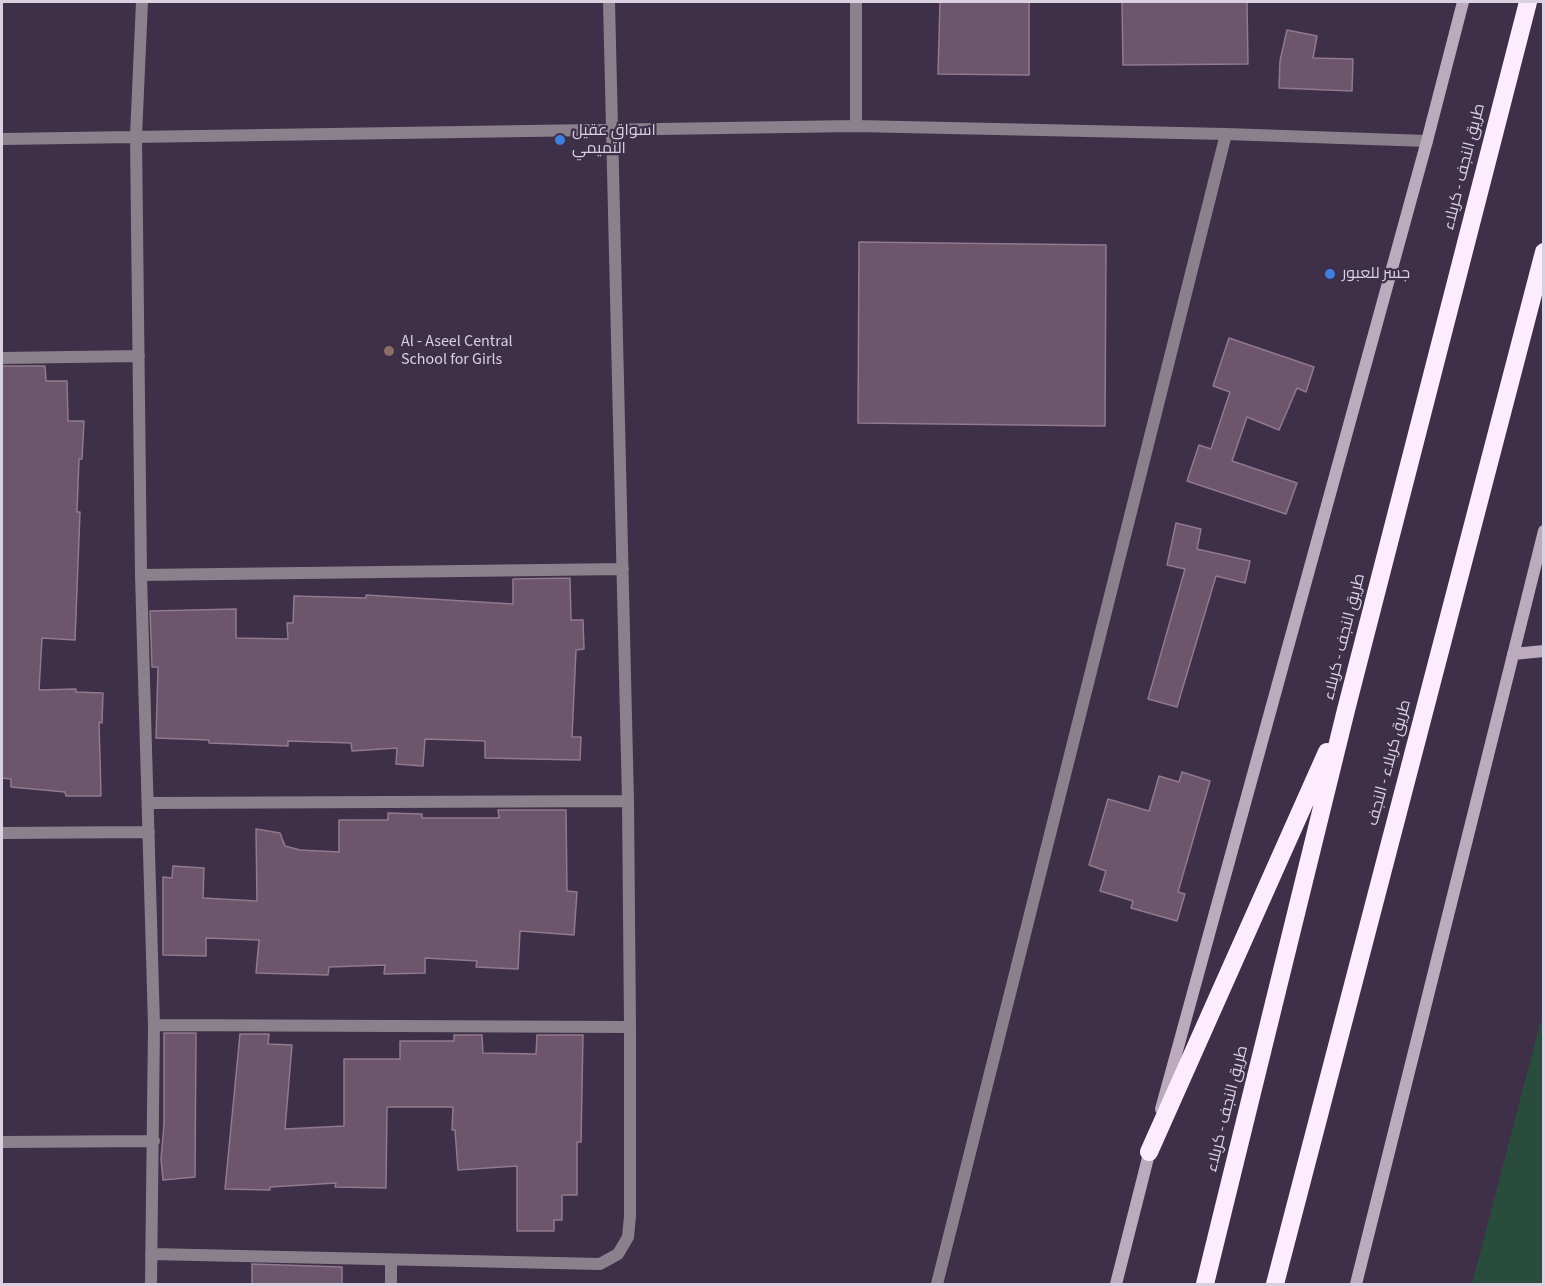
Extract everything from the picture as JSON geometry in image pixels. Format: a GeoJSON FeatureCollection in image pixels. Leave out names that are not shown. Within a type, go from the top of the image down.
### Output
{"type":"FeatureCollection","features":[{"type":"Feature","properties":{"kind":"highway","name":"طريق النجف - کربلاء"},"geometry":{"type":"LineString","coordinates":[[1205,1284],[1346,710],[1528,2]]}},
{"type":"Feature","properties":{"kind":"highway","name":"طريق کربلاء - النجف"},"geometry":{"type":"LineString","coordinates":[[1275,1284],[1544,252]]}},
{"type":"Feature","properties":{"kind":"highway"},"geometry":{"type":"LineString","coordinates":[[1149,1152],[1346,710]]}},
{"type":"Feature","properties":{"kind":"main road"},"geometry":{"type":"LineString","coordinates":[[1116,1284],[1149,1152],[1427,141],[1462,2]]}},
{"type":"Feature","properties":{"kind":"main road"},"geometry":{"type":"LineString","coordinates":[[1356,1284],[1513,654],[1541,554],[1544,531]]}},
{"type":"Feature","properties":{"kind":"main road"},"geometry":{"type":"LineString","coordinates":[[1513,654],[1544,651]]}},
{"type":"Feature","properties":{"kind":"street"},"geometry":{"type":"LineString","coordinates":[[142,2],[136,136],[141,575],[154,1025],[151,1284]]}},
{"type":"Feature","properties":{"kind":"street"},"geometry":{"type":"LineString","coordinates":[[151,1254],[600,1264],[618,1254],[628,1237],[630,1027],[628,801],[610,130],[609,2]]}},
{"type":"Feature","properties":{"kind":"street"},"geometry":{"type":"LineString","coordinates":[[856,2],[856,126]]}},
{"type":"Feature","properties":{"kind":"street"},"geometry":{"type":"LineString","coordinates":[[2,139],[856,126],[1427,141]]}},
{"type":"Feature","properties":{"kind":"street"},"geometry":{"type":"LineString","coordinates":[[937,1284],[1226,134]]}},
{"type":"Feature","properties":{"kind":"street"},"geometry":{"type":"LineString","coordinates":[[2,358],[139,356]]}},
{"type":"Feature","properties":{"kind":"street"},"geometry":{"type":"LineString","coordinates":[[141,575],[623,569]]}},
{"type":"Feature","properties":{"kind":"street"},"geometry":{"type":"LineString","coordinates":[[149,804],[628,801]]}},
{"type":"Feature","properties":{"kind":"street"},"geometry":{"type":"LineString","coordinates":[[2,833],[149,832]]}},
{"type":"Feature","properties":{"kind":"street"},"geometry":{"type":"LineString","coordinates":[[154,1025],[630,1027]]}},
{"type":"Feature","properties":{"kind":"street"},"geometry":{"type":"LineString","coordinates":[[2,1142],[154,1141]]}},
{"type":"Feature","properties":{"kind":"street"},"geometry":{"type":"LineString","coordinates":[[391,1260],[391,1284]]}},
{"type":"Feature","properties":{"kind":"green space"},"geometry":{"type":"Polygon","coordinates":[[[1543,1012],[1543,1284],[1472,1284],[1543,1012]]]}},
{"type":"Feature","properties":{"kind":"building"},"geometry":{"type":"Polygon","coordinates":[[[940,2],[1029,2],[1029,75],[938,74],[940,2]]]}},
{"type":"Feature","properties":{"kind":"building"},"geometry":{"type":"Polygon","coordinates":[[[1122,2],[1247,2],[1248,64],[1123,65],[1122,2]]]}},
{"type":"Feature","properties":{"kind":"building"},"geometry":{"type":"Polygon","coordinates":[[[1287,30],[1317,36],[1313,58],[1353,59],[1352,91],[1279,88],[1280,61],[1287,30]]]}},
{"type":"Feature","properties":{"kind":"building"},"geometry":{"type":"Polygon","coordinates":[[[859,242],[1106,245],[1105,426],[858,423],[859,242]]]}},
{"type":"Feature","properties":{"kind":"building"},"geometry":{"type":"Polygon","coordinates":[[[1229,338],[1314,367],[1306,392],[1297,388],[1279,430],[1247,417],[1232,461],[1297,483],[1286,514],[1187,481],[1199,445],[1211,449],[1230,392],[1213,386],[1229,338]]]}},
{"type":"Feature","properties":{"kind":"building"},"geometry":{"type":"Polygon","coordinates":[[[2,366],[45,366],[46,381],[67,381],[68,421],[84,421],[82,459],[79,459],[77,512],[80,512],[75,640],[42,638],[39,690],[76,689],[76,692],[103,693],[102,723],[99,722],[101,796],[66,796],[65,792],[11,787],[11,779],[2,778],[2,366]]]}},
{"type":"Feature","properties":{"kind":"building"},"geometry":{"type":"Polygon","coordinates":[[[1176,523],[1201,529],[1197,549],[1250,561],[1245,583],[1216,576],[1177,707],[1148,699],[1185,569],[1167,565],[1176,523]]]}},
{"type":"Feature","properties":{"kind":"building"},"geometry":{"type":"Polygon","coordinates":[[[570,578],[571,620],[583,620],[584,649],[576,650],[572,737],[581,737],[580,760],[485,758],[485,741],[425,739],[423,766],[396,764],[397,748],[352,751],[351,743],[288,741],[288,746],[156,738],[158,667],[152,667],[150,611],[236,609],[236,638],[288,639],[287,623],[293,623],[294,596],[366,598],[366,595],[513,604],[513,579],[570,578]]]}},
{"type":"Feature","properties":{"kind":"building"},"geometry":{"type":"Polygon","coordinates":[[[1182,772],[1210,781],[1178,892],[1185,894],[1177,921],[1131,908],[1133,901],[1100,891],[1106,871],[1089,865],[1108,799],[1149,811],[1159,776],[1179,782],[1182,772]]]}},
{"type":"Feature","properties":{"kind":"building"},"geometry":{"type":"Polygon","coordinates":[[[498,810],[566,810],[567,891],[577,892],[574,935],[520,931],[518,969],[476,967],[477,961],[425,958],[425,973],[384,974],[385,965],[329,967],[328,975],[256,973],[259,940],[206,938],[206,956],[163,955],[163,877],[172,878],[173,866],[204,868],[203,898],[257,901],[256,829],[280,833],[285,846],[300,850],[339,852],[339,820],[388,820],[388,813],[422,814],[422,818],[499,818],[498,810]]]}},
{"type":"Feature","properties":{"kind":"building"},"geometry":{"type":"Polygon","coordinates":[[[164,1033],[196,1033],[195,1177],[163,1180],[161,1159],[164,1124],[164,1033]]]}},
{"type":"Feature","properties":{"kind":"building"},"geometry":{"type":"Polygon","coordinates":[[[240,1034],[269,1034],[268,1044],[292,1045],[285,1129],[344,1126],[344,1059],[400,1059],[400,1041],[454,1041],[454,1035],[482,1035],[483,1053],[536,1054],[537,1035],[583,1035],[581,1142],[577,1142],[577,1195],[562,1195],[562,1220],[554,1220],[554,1231],[517,1231],[517,1166],[458,1170],[455,1130],[452,1130],[453,1107],[387,1107],[386,1188],[335,1187],[336,1183],[270,1187],[270,1190],[225,1189],[240,1034]]]}},
{"type":"Feature","properties":{"kind":"building"},"geometry":{"type":"Polygon","coordinates":[[[252,1264],[342,1267],[342,1284],[252,1284],[252,1264]]]}},
{"type":"Feature","properties":{"kind":"place","name":"اسواق عقيل التميمي"},"geometry":{"type":"Point","coordinates":[560,140]}},
{"type":"Feature","properties":{"kind":"place","name":"جسر للعبور"},"geometry":{"type":"Point","coordinates":[1330,274]}},
{"type":"Feature","properties":{"kind":"place","name":"Al - Aseel Central School for Girls"},"geometry":{"type":"Point","coordinates":[389,351]}}]}
